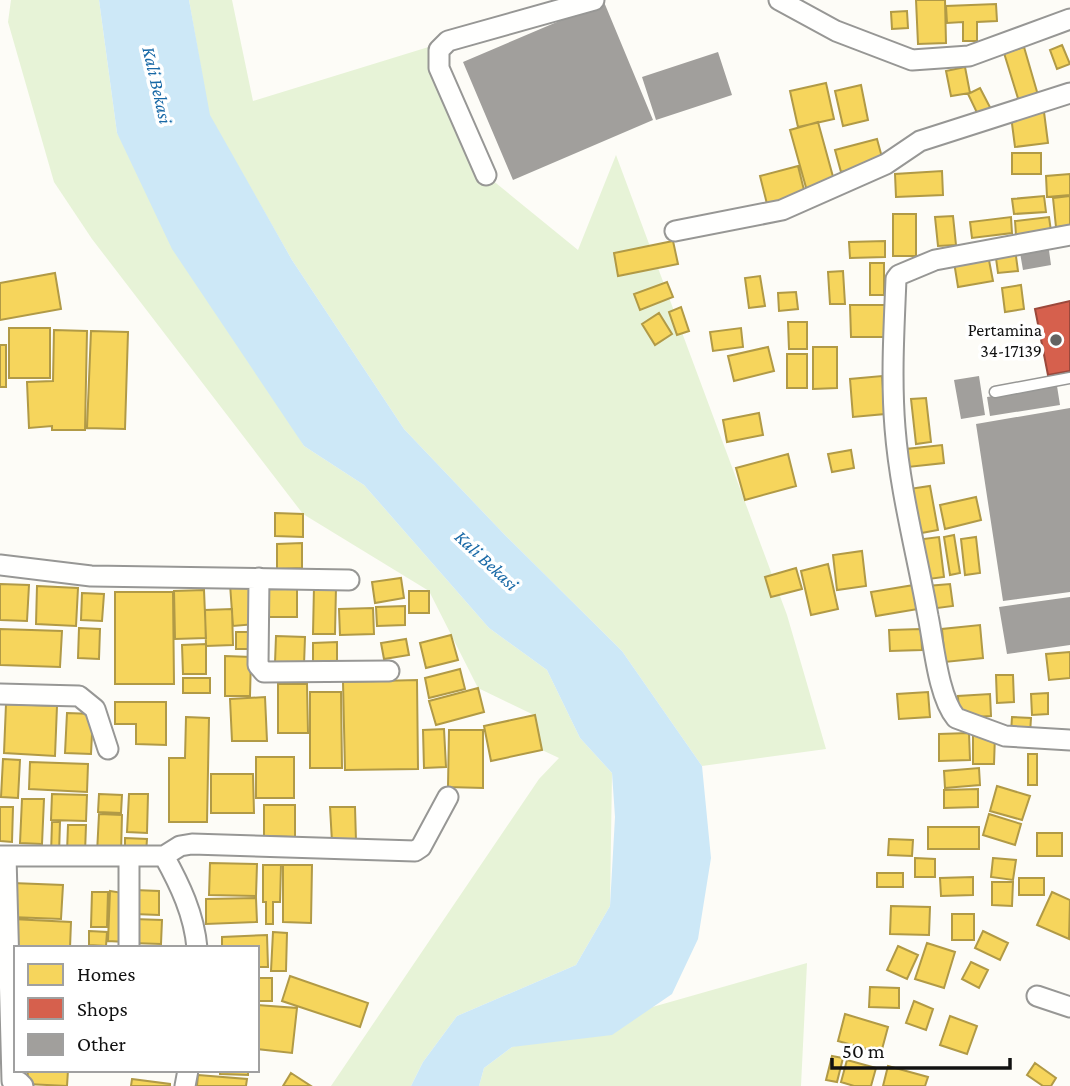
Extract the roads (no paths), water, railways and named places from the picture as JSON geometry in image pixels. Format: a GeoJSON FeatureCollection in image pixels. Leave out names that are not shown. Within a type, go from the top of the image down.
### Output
{"type":"FeatureCollection","features":[{"type":"Feature","properties":{"kind":"street"},"geometry":{"type":"LineString","coordinates":[[486,175],[439,68],[439,50],[449,41],[594,0]]}},
{"type":"Feature","properties":{"kind":"street"},"geometry":{"type":"LineString","coordinates":[[779,0],[836,31],[912,60],[969,56],[1070,19]]}},
{"type":"Feature","properties":{"kind":"street"},"geometry":{"type":"LineString","coordinates":[[675,232],[782,210],[887,164],[920,141],[1070,93]]}},
{"type":"Feature","properties":{"kind":"street"},"geometry":{"type":"LineString","coordinates":[[1070,236],[935,260],[899,275],[896,279],[892,352],[895,428],[906,509],[941,682],[950,712],[956,718],[1004,736],[1070,740]]}},
{"type":"Feature","properties":{"kind":"street"},"geometry":{"type":"LineString","coordinates":[[0,565],[91,576],[349,580]]}},
{"type":"Feature","properties":{"kind":"street"},"geometry":{"type":"LineString","coordinates":[[259,578],[258,665],[264,672],[389,671]]}},
{"type":"Feature","properties":{"kind":"street"},"geometry":{"type":"LineString","coordinates":[[0,694],[79,696],[95,709],[108,749]]}},
{"type":"Feature","properties":{"kind":"street"},"geometry":{"type":"LineString","coordinates":[[23,1086],[12,1081],[13,1027],[3,856],[164,856],[180,846],[192,844],[415,851],[421,847],[448,797]]}},
{"type":"Feature","properties":{"kind":"street"},"geometry":{"type":"LineString","coordinates":[[164,856],[182,890],[196,933],[197,946]]}},
{"type":"Feature","properties":{"kind":"street"},"geometry":{"type":"LineString","coordinates":[[128,858],[128,946]]}},
{"type":"Feature","properties":{"kind":"street"},"geometry":{"type":"LineString","coordinates":[[1037,996],[1070,1007]]}},
{"type":"Feature","properties":{"kind":"lane"},"geometry":{"type":"LineString","coordinates":[[995,391],[1070,378]]}},
{"type":"Feature","properties":{"kind":"water","name":"Kali Bekasi"},"geometry":{"type":"Polygon","coordinates":[[[99,0],[189,0],[210,115],[292,260],[404,429],[503,533],[622,651],[702,766],[711,858],[698,939],[672,994],[612,1035],[512,1047],[484,1068],[479,1086],[411,1086],[423,1062],[457,1016],[576,965],[610,906],[615,817],[612,773],[580,738],[547,670],[489,628],[364,485],[304,446],[172,249],[117,133],[99,0]]]}},
{"type":"Feature","properties":{"kind":"place","name":"Pertamina 34-17139"},"geometry":{"type":"Point","coordinates":[1056,340]}}]}
